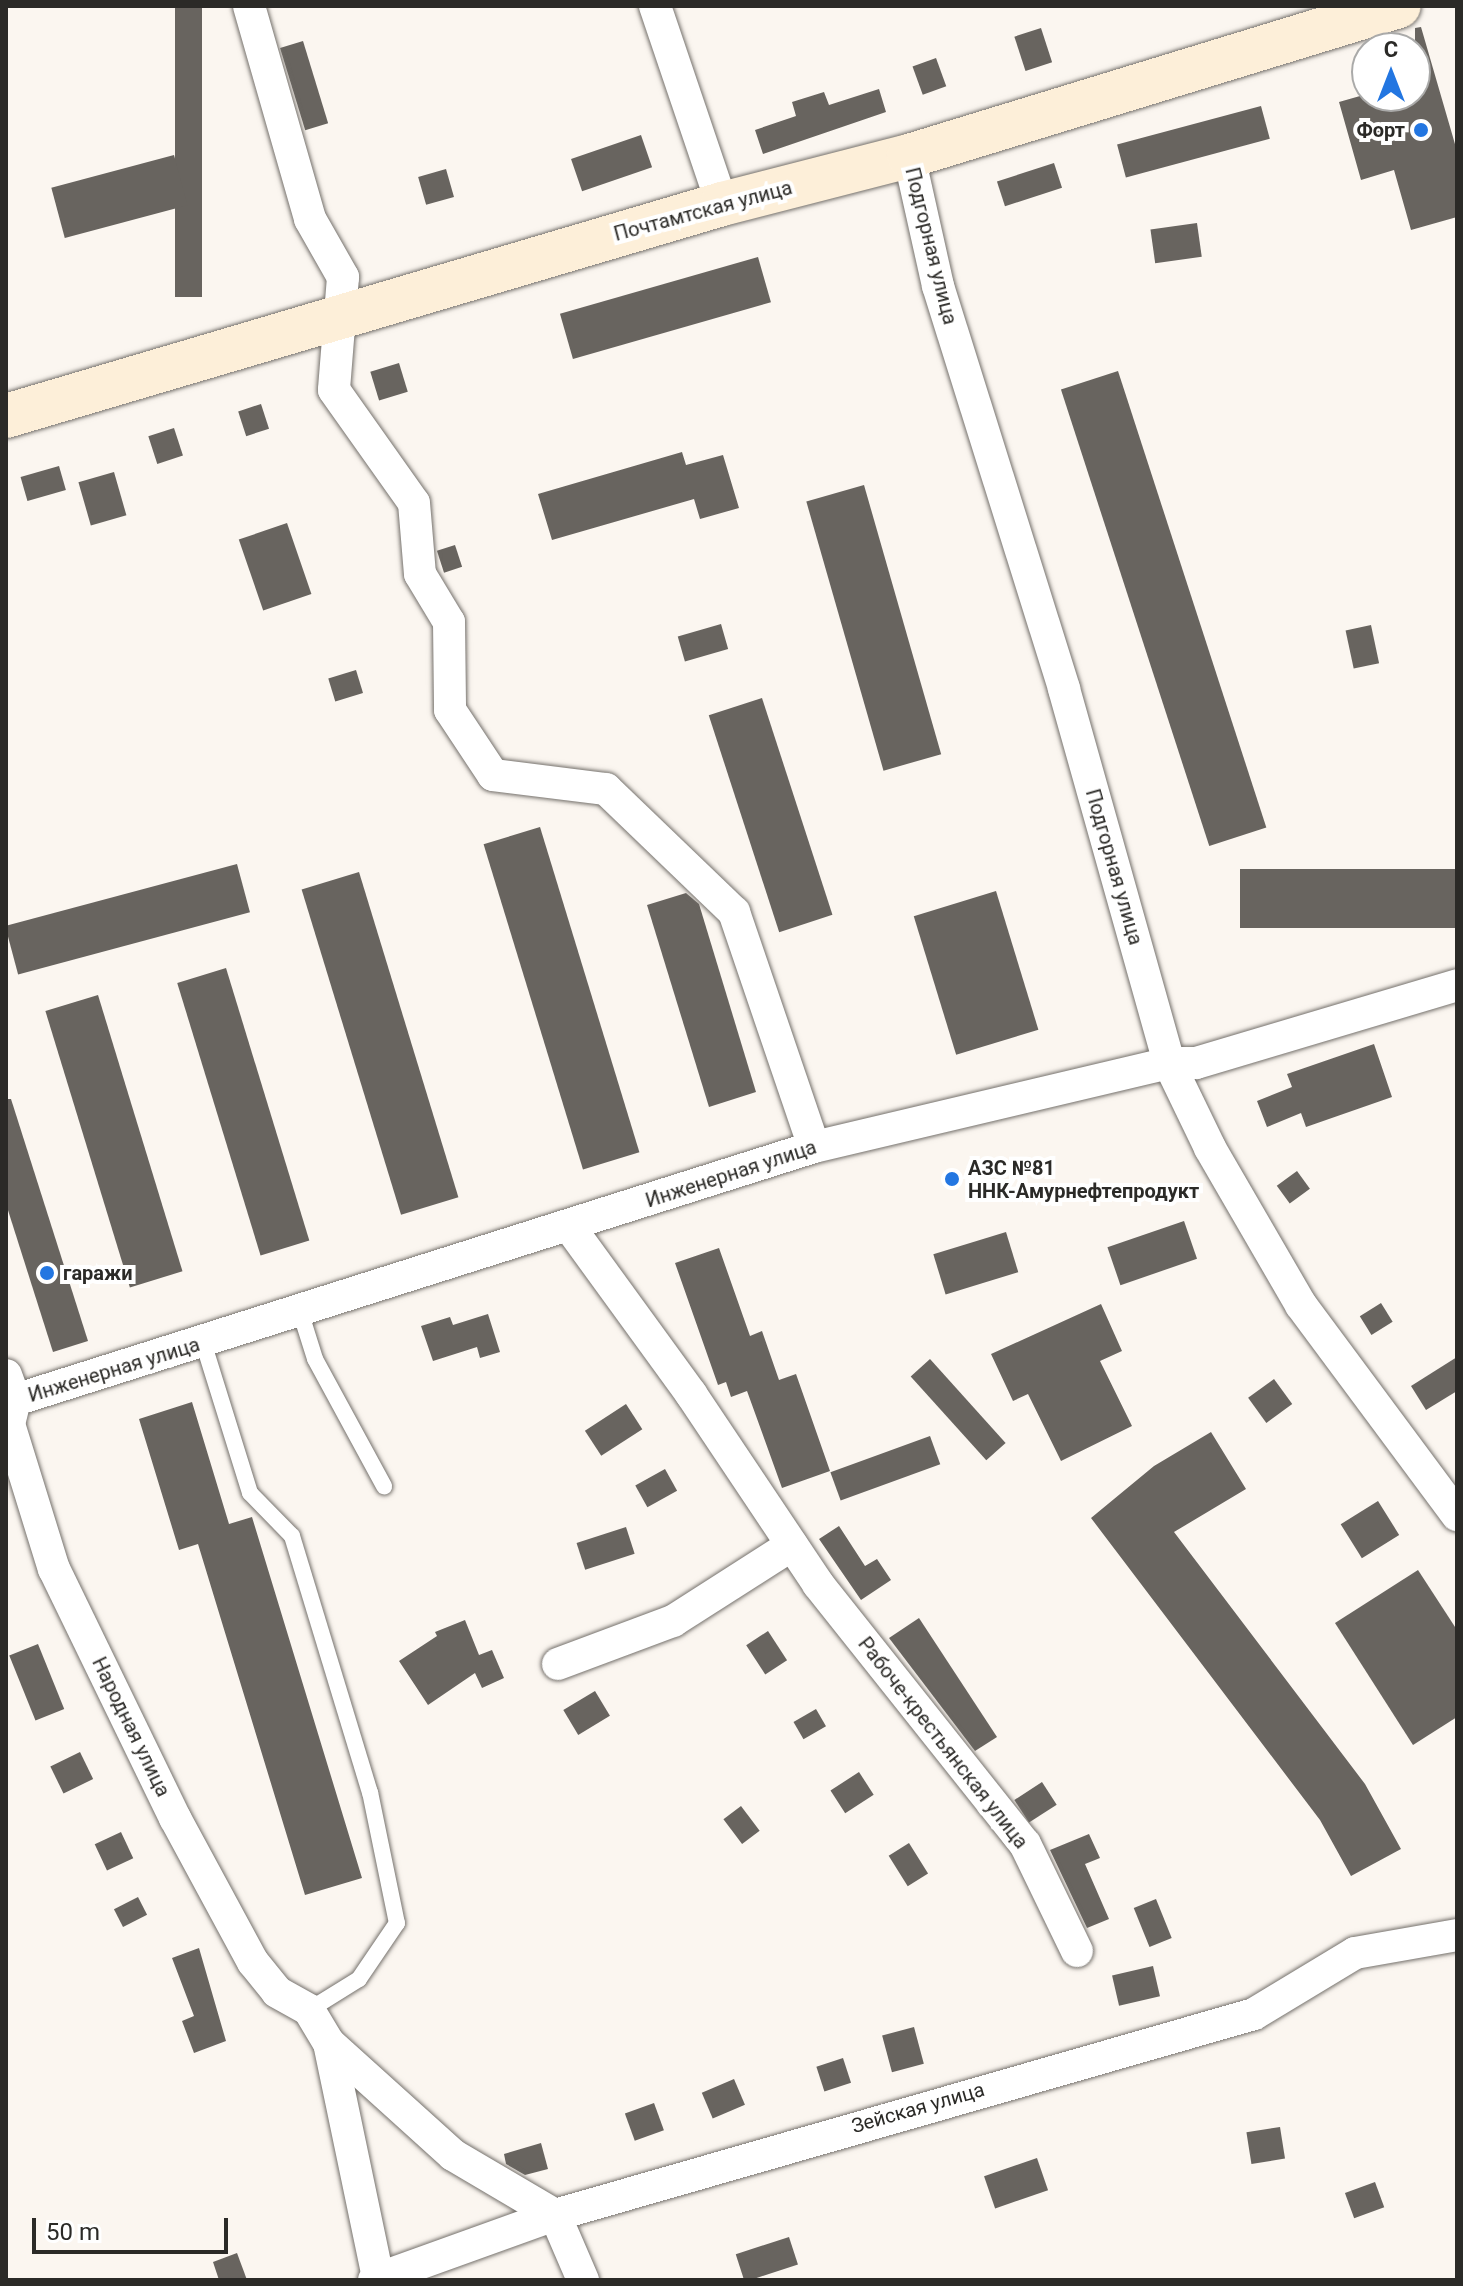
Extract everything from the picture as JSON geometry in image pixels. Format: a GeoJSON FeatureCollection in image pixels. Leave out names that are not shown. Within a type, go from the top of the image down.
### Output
{"type":"FeatureCollection","features":[{"type":"Feature","properties":{"kind":"street"},"geometry":{"type":"LineString","coordinates":[[249,6],[310,219],[343,277],[344,313],[334,390],[414,503],[420,574],[449,622],[450,710],[493,775],[606,789],[734,912],[814,1147]]}},
{"type":"Feature","properties":{"kind":"street"},"geometry":{"type":"LineString","coordinates":[[655,6],[722,204]]}},
{"type":"Feature","properties":{"kind":"street","name":"Почтамтская улица"},"geometry":{"type":"LineString","coordinates":[[6,416],[344,313],[722,204],[909,156],[1399,6]]}},
{"type":"Feature","properties":{"kind":"street","name":"Подгорная улица"},"geometry":{"type":"LineString","coordinates":[[909,156],[938,286],[1064,689],[1169,1063],[1210,1148],[1301,1305],[1457,1515]]}},
{"type":"Feature","properties":{"kind":"street","name":"Инженерная улица"},"geometry":{"type":"LineString","coordinates":[[9,1406],[814,1147],[1169,1063],[1196,1063],[1457,985]]}},
{"type":"Feature","properties":{"kind":"street","name":"Рабоче-крестьянская улица"},"geometry":{"type":"LineString","coordinates":[[569,1226],[691,1394],[792,1545],[1025,1844],[1077,1951]]}},
{"type":"Feature","properties":{"kind":"street","name":"Народная улица"},"geometry":{"type":"LineString","coordinates":[[9,1406],[54,1569],[175,1818],[253,1962],[277,1992],[309,2010],[329,2043],[453,2155],[555,2215]]}},
{"type":"Feature","properties":{"kind":"street"},"geometry":{"type":"LineString","coordinates":[[558,1664],[673,1621],[792,1545]]}},
{"type":"Feature","properties":{"kind":"street","name":"Зейская улица"},"geometry":{"type":"LineString","coordinates":[[376,2279],[555,2215],[1254,2014],[1355,1953],[1457,1935]]}},
{"type":"Feature","properties":{"kind":"street","name":"Народная улица"},"geometry":{"type":"LineString","coordinates":[[329,2043],[376,2279]]}},
{"type":"Feature","properties":{"kind":"street"},"geometry":{"type":"LineString","coordinates":[[555,2215],[583,2280]]}},
{"type":"Feature","properties":{"kind":"lane"},"geometry":{"type":"LineString","coordinates":[[300,1311],[315,1359],[384,1486]]}},
{"type":"Feature","properties":{"kind":"lane"},"geometry":{"type":"LineString","coordinates":[[203,1342],[250,1493],[292,1536],[370,1792],[397,1923],[359,1979],[309,2010]]}},
{"type":"Feature","properties":{"kind":"building"},"geometry":{"type":"Polygon","coordinates":[[[175,6],[202,6],[202,297],[175,297],[175,6]]]}},
{"type":"Feature","properties":{"kind":"building"},"geometry":{"type":"Polygon","coordinates":[[[1041,28],[1052,62],[1025,71],[1014,37],[1041,28]]]}},
{"type":"Feature","properties":{"kind":"building"},"geometry":{"type":"Polygon","coordinates":[[[303,41],[328,123],[305,130],[280,48],[303,41]]]}},
{"type":"Feature","properties":{"kind":"building"},"geometry":{"type":"Polygon","coordinates":[[[936,58],[946,86],[923,95],[913,67],[936,58]]]}},
{"type":"Feature","properties":{"kind":"building"},"geometry":{"type":"Polygon","coordinates":[[[1431,61],[1457,151],[1457,217],[1411,230],[1394,170],[1361,180],[1339,102],[1351,99],[1351,112],[1431,112],[1431,61]]]}},
{"type":"Feature","properties":{"kind":"building"},"geometry":{"type":"Polygon","coordinates":[[[879,89],[886,112],[763,154],[755,130],[796,116],[792,102],[824,92],[829,105],[879,89]]]}},
{"type":"Feature","properties":{"kind":"building"},"geometry":{"type":"Polygon","coordinates":[[[1261,106],[1270,139],[1126,177],[1117,145],[1261,106]]]}},
{"type":"Feature","properties":{"kind":"building"},"geometry":{"type":"Polygon","coordinates":[[[641,135],[652,167],[582,191],[571,159],[641,135]]]}},
{"type":"Feature","properties":{"kind":"building"},"geometry":{"type":"Polygon","coordinates":[[[174,155],[187,205],[65,238],[51,188],[174,155]]]}},
{"type":"Feature","properties":{"kind":"building"},"geometry":{"type":"Polygon","coordinates":[[[1054,163],[1062,188],[1005,206],[997,182],[1054,163]]]}},
{"type":"Feature","properties":{"kind":"building"},"geometry":{"type":"Polygon","coordinates":[[[446,169],[454,197],[426,205],[418,177],[446,169]]]}},
{"type":"Feature","properties":{"kind":"building"},"geometry":{"type":"Polygon","coordinates":[[[1197,223],[1202,257],[1155,263],[1150,230],[1197,223]]]}},
{"type":"Feature","properties":{"kind":"building"},"geometry":{"type":"Polygon","coordinates":[[[758,257],[771,302],[573,359],[560,314],[758,257]]]}},
{"type":"Feature","properties":{"kind":"building"},"geometry":{"type":"Polygon","coordinates":[[[399,363],[408,392],[379,400],[370,372],[399,363]]]}},
{"type":"Feature","properties":{"kind":"building"},"geometry":{"type":"Polygon","coordinates":[[[1118,371],[1266,828],[1209,846],[1061,390],[1118,371]]]}},
{"type":"Feature","properties":{"kind":"building"},"geometry":{"type":"Polygon","coordinates":[[[261,404],[269,429],[246,436],[238,411],[261,404]]]}},
{"type":"Feature","properties":{"kind":"building"},"geometry":{"type":"Polygon","coordinates":[[[174,428],[183,456],[157,464],[148,436],[174,428]]]}},
{"type":"Feature","properties":{"kind":"building"},"geometry":{"type":"Polygon","coordinates":[[[682,452],[686,465],[723,455],[739,508],[700,519],[694,499],[552,540],[538,494],[682,452]]]}},
{"type":"Feature","properties":{"kind":"building"},"geometry":{"type":"Polygon","coordinates":[[[59,466],[66,490],[27,501],[21,477],[59,466]]]}},
{"type":"Feature","properties":{"kind":"building"},"geometry":{"type":"Polygon","coordinates":[[[114,472],[126,515],[91,525],[78,482],[114,472]]]}},
{"type":"Feature","properties":{"kind":"building"},"geometry":{"type":"Polygon","coordinates":[[[864,485],[941,754],[884,771],[806,502],[864,485]]]}},
{"type":"Feature","properties":{"kind":"building"},"geometry":{"type":"Polygon","coordinates":[[[287,523],[311,594],[263,611],[239,540],[287,523]]]}},
{"type":"Feature","properties":{"kind":"building"},"geometry":{"type":"Polygon","coordinates":[[[455,545],[462,567],[444,573],[437,551],[455,545]]]}},
{"type":"Feature","properties":{"kind":"building"},"geometry":{"type":"Polygon","coordinates":[[[721,624],[728,649],[685,661],[678,636],[721,624]]]}},
{"type":"Feature","properties":{"kind":"building"},"geometry":{"type":"Polygon","coordinates":[[[1371,625],[1379,663],[1354,669],[1346,630],[1371,625]]]}},
{"type":"Feature","properties":{"kind":"building"},"geometry":{"type":"Polygon","coordinates":[[[356,670],[363,693],[335,701],[328,678],[356,670]]]}},
{"type":"Feature","properties":{"kind":"building"},"geometry":{"type":"Polygon","coordinates":[[[762,698],[832,915],[779,932],[709,715],[762,698]]]}},
{"type":"Feature","properties":{"kind":"building"},"geometry":{"type":"Polygon","coordinates":[[[540,827],[639,1152],[583,1169],[484,844],[540,827]]]}},
{"type":"Feature","properties":{"kind":"building"},"geometry":{"type":"Polygon","coordinates":[[[237,864],[250,912],[18,974],[6,926],[237,864]]]}},
{"type":"Feature","properties":{"kind":"building"},"geometry":{"type":"Polygon","coordinates":[[[1240,869],[1457,869],[1457,928],[1240,928],[1240,869]]]}},
{"type":"Feature","properties":{"kind":"building"},"geometry":{"type":"Polygon","coordinates":[[[359,872],[458,1197],[401,1215],[302,890],[359,872]]]}},
{"type":"Feature","properties":{"kind":"building"},"geometry":{"type":"Polygon","coordinates":[[[996,891],[1038,1030],[956,1055],[914,916],[996,891]]]}},
{"type":"Feature","properties":{"kind":"building"},"geometry":{"type":"Polygon","coordinates":[[[686,893],[699,904],[756,1092],[709,1107],[647,905],[686,893]]]}},
{"type":"Feature","properties":{"kind":"building"},"geometry":{"type":"Polygon","coordinates":[[[226,968],[309,1241],[261,1255],[177,983],[226,968]]]}},
{"type":"Feature","properties":{"kind":"building"},"geometry":{"type":"Polygon","coordinates":[[[98,995],[182,1271],[130,1287],[45,1011],[98,995]]]}},
{"type":"Feature","properties":{"kind":"building"},"geometry":{"type":"Polygon","coordinates":[[[1374,1044],[1392,1097],[1306,1127],[1301,1113],[1267,1127],[1257,1101],[1292,1087],[1287,1074],[1374,1044]]]}},
{"type":"Feature","properties":{"kind":"building","name":"гаражи"},"geometry":{"type":"Polygon","coordinates":[[[6,1099],[11,1099],[88,1341],[53,1352],[6,1204],[6,1099]]]}},
{"type":"Feature","properties":{"kind":"building"},"geometry":{"type":"Polygon","coordinates":[[[1297,1171],[1310,1189],[1290,1203],[1277,1186],[1297,1171]]]}},
{"type":"Feature","properties":{"kind":"building"},"geometry":{"type":"Polygon","coordinates":[[[1184,1221],[1197,1259],[1120,1285],[1107,1247],[1184,1221]]]}},
{"type":"Feature","properties":{"kind":"building"},"geometry":{"type":"Polygon","coordinates":[[[1006,1232],[1018,1272],[946,1294],[933,1254],[1006,1232]]]}},
{"type":"Feature","properties":{"kind":"building"},"geometry":{"type":"Polygon","coordinates":[[[719,1248],[750,1336],[762,1331],[779,1380],[796,1374],[830,1471],[782,1488],[747,1391],[731,1397],[726,1382],[718,1385],[675,1263],[719,1248]]]}},
{"type":"Feature","properties":{"kind":"building"},"geometry":{"type":"Polygon","coordinates":[[[1381,1303],[1393,1322],[1371,1335],[1360,1316],[1381,1303]]]}},
{"type":"Feature","properties":{"kind":"building"},"geometry":{"type":"Polygon","coordinates":[[[1101,1304],[1122,1351],[1100,1361],[1132,1426],[1061,1461],[1028,1394],[1013,1401],[991,1354],[1101,1304]]]}},
{"type":"Feature","properties":{"kind":"building"},"geometry":{"type":"Polygon","coordinates":[[[488,1314],[500,1352],[480,1358],[477,1347],[433,1361],[421,1326],[450,1317],[453,1325],[488,1314]]]}},
{"type":"Feature","properties":{"kind":"building"},"geometry":{"type":"Polygon","coordinates":[[[1457,1357],[1457,1391],[1426,1410],[1411,1386],[1457,1357]]]}},
{"type":"Feature","properties":{"kind":"building"},"geometry":{"type":"Polygon","coordinates":[[[930,1359],[1006,1443],[986,1460],[911,1376],[930,1359]]]}},
{"type":"Feature","properties":{"kind":"building"},"geometry":{"type":"Polygon","coordinates":[[[1274,1379],[1292,1404],[1266,1423],[1248,1398],[1274,1379]]]}},
{"type":"Feature","properties":{"kind":"building"},"geometry":{"type":"Polygon","coordinates":[[[192,1402],[229,1524],[252,1517],[362,1878],[305,1895],[198,1544],[179,1550],[139,1419],[192,1402]]]}},
{"type":"Feature","properties":{"kind":"building"},"geometry":{"type":"Polygon","coordinates":[[[626,1404],[642,1429],[601,1456],[585,1431],[626,1404]]]}},
{"type":"Feature","properties":{"kind":"building"},"geometry":{"type":"Polygon","coordinates":[[[1211,1432],[1246,1489],[1174,1532],[1365,1784],[1401,1849],[1351,1876],[1320,1820],[1091,1518],[1154,1466],[1211,1432]]]}},
{"type":"Feature","properties":{"kind":"building"},"geometry":{"type":"Polygon","coordinates":[[[930,1436],[940,1464],[841,1500],[830,1472],[930,1436]]]}},
{"type":"Feature","properties":{"kind":"building"},"geometry":{"type":"Polygon","coordinates":[[[665,1469],[677,1491],[647,1507],[635,1485],[665,1469]]]}},
{"type":"Feature","properties":{"kind":"building"},"geometry":{"type":"Polygon","coordinates":[[[1378,1501],[1399,1535],[1362,1558],[1341,1524],[1378,1501]]]}},
{"type":"Feature","properties":{"kind":"building"},"geometry":{"type":"Polygon","coordinates":[[[839,1526],[865,1566],[877,1559],[891,1580],[861,1600],[819,1539],[839,1526]]]}},
{"type":"Feature","properties":{"kind":"building"},"geometry":{"type":"Polygon","coordinates":[[[626,1527],[635,1554],[585,1570],[577,1543],[626,1527]]]}},
{"type":"Feature","properties":{"kind":"building"},"geometry":{"type":"Polygon","coordinates":[[[1418,1570],[1457,1630],[1457,1717],[1413,1745],[1335,1623],[1418,1570]]]}},
{"type":"Feature","properties":{"kind":"building"},"geometry":{"type":"Polygon","coordinates":[[[919,1618],[997,1737],[975,1751],[889,1638],[919,1618]]]}},
{"type":"Feature","properties":{"kind":"building"},"geometry":{"type":"Polygon","coordinates":[[[465,1620],[479,1655],[492,1650],[504,1678],[482,1688],[475,1673],[428,1705],[399,1661],[437,1636],[435,1632],[465,1620]]]}},
{"type":"Feature","properties":{"kind":"building"},"geometry":{"type":"Polygon","coordinates":[[[768,1631],[787,1660],[765,1675],[746,1645],[768,1631]]]}},
{"type":"Feature","properties":{"kind":"building"},"geometry":{"type":"Polygon","coordinates":[[[38,1644],[64,1709],[35,1721],[9,1656],[38,1644]]]}},
{"type":"Feature","properties":{"kind":"building"},"geometry":{"type":"Polygon","coordinates":[[[595,1691],[610,1716],[578,1735],[563,1710],[595,1691]]]}},
{"type":"Feature","properties":{"kind":"building"},"geometry":{"type":"Polygon","coordinates":[[[816,1709],[826,1726],[803,1739],[793,1722],[816,1709]]]}},
{"type":"Feature","properties":{"kind":"building"},"geometry":{"type":"Polygon","coordinates":[[[80,1752],[93,1779],[63,1793],[50,1766],[80,1752]]]}},
{"type":"Feature","properties":{"kind":"building"},"geometry":{"type":"Polygon","coordinates":[[[859,1772],[874,1795],[845,1813],[830,1791],[859,1772]]]}},
{"type":"Feature","properties":{"kind":"building"},"geometry":{"type":"Polygon","coordinates":[[[1042,1782],[1057,1805],[1029,1823],[1014,1800],[1042,1782]]]}},
{"type":"Feature","properties":{"kind":"building"},"geometry":{"type":"Polygon","coordinates":[[[741,1806],[760,1831],[742,1844],[723,1819],[741,1806]]]}},
{"type":"Feature","properties":{"kind":"building"},"geometry":{"type":"Polygon","coordinates":[[[121,1832],[133,1858],[107,1871],[95,1844],[121,1832]]]}},
{"type":"Feature","properties":{"kind":"building"},"geometry":{"type":"Polygon","coordinates":[[[1089,1834],[1100,1858],[1085,1864],[1109,1919],[1087,1928],[1050,1850],[1089,1834]]]}},
{"type":"Feature","properties":{"kind":"building"},"geometry":{"type":"Polygon","coordinates":[[[909,1843],[928,1874],[908,1886],[889,1856],[909,1843]]]}},
{"type":"Feature","properties":{"kind":"building"},"geometry":{"type":"Polygon","coordinates":[[[138,1897],[147,1915],[123,1927],[114,1909],[138,1897]]]}},
{"type":"Feature","properties":{"kind":"building"},"geometry":{"type":"Polygon","coordinates":[[[1156,1899],[1172,1938],[1149,1947],[1134,1908],[1156,1899]]]}},
{"type":"Feature","properties":{"kind":"building"},"geometry":{"type":"Polygon","coordinates":[[[199,1948],[226,2041],[194,2053],[182,2021],[194,2016],[172,1958],[199,1948]]]}},
{"type":"Feature","properties":{"kind":"building"},"geometry":{"type":"Polygon","coordinates":[[[1153,1966],[1160,1996],[1119,2006],[1112,1975],[1153,1966]]]}},
{"type":"Feature","properties":{"kind":"building"},"geometry":{"type":"Polygon","coordinates":[[[914,2027],[924,2064],[892,2072],[882,2036],[914,2027]]]}},
{"type":"Feature","properties":{"kind":"building"},"geometry":{"type":"Polygon","coordinates":[[[843,2058],[851,2083],[824,2091],[816,2067],[843,2058]]]}},
{"type":"Feature","properties":{"kind":"building"},"geometry":{"type":"Polygon","coordinates":[[[734,2079],[745,2105],[713,2118],[702,2093],[734,2079]]]}},
{"type":"Feature","properties":{"kind":"building"},"geometry":{"type":"Polygon","coordinates":[[[654,2103],[664,2130],[635,2141],[625,2114],[654,2103]]]}},
{"type":"Feature","properties":{"kind":"building"},"geometry":{"type":"Polygon","coordinates":[[[1280,2127],[1285,2159],[1251,2164],[1246,2132],[1280,2127]]]}},
{"type":"Feature","properties":{"kind":"building"},"geometry":{"type":"Polygon","coordinates":[[[541,2143],[548,2169],[525,2175],[506,2164],[504,2154],[541,2143]]]}},
{"type":"Feature","properties":{"kind":"building"},"geometry":{"type":"Polygon","coordinates":[[[1037,2158],[1048,2190],[995,2208],[984,2176],[1037,2158]]]}},
{"type":"Feature","properties":{"kind":"building"},"geometry":{"type":"Polygon","coordinates":[[[1375,2182],[1384,2207],[1354,2218],[1345,2193],[1375,2182]]]}},
{"type":"Feature","properties":{"kind":"building"},"geometry":{"type":"Polygon","coordinates":[[[789,2237],[798,2265],[744,2280],[736,2254],[789,2237]]]}},
{"type":"Feature","properties":{"kind":"building"},"geometry":{"type":"Polygon","coordinates":[[[237,2253],[247,2280],[219,2280],[213,2262],[237,2253]]]}},
{"type":"Feature","properties":{"kind":"place","name":"Форт"},"geometry":{"type":"Point","coordinates":[1421,130]}},
{"type":"Feature","properties":{"kind":"place","name":"АЗС №81 ННК-Амурнефтепродукт"},"geometry":{"type":"Point","coordinates":[952,1179]}},
{"type":"Feature","properties":{"kind":"place","name":"гаражи"},"geometry":{"type":"Point","coordinates":[47,1273]}}]}
